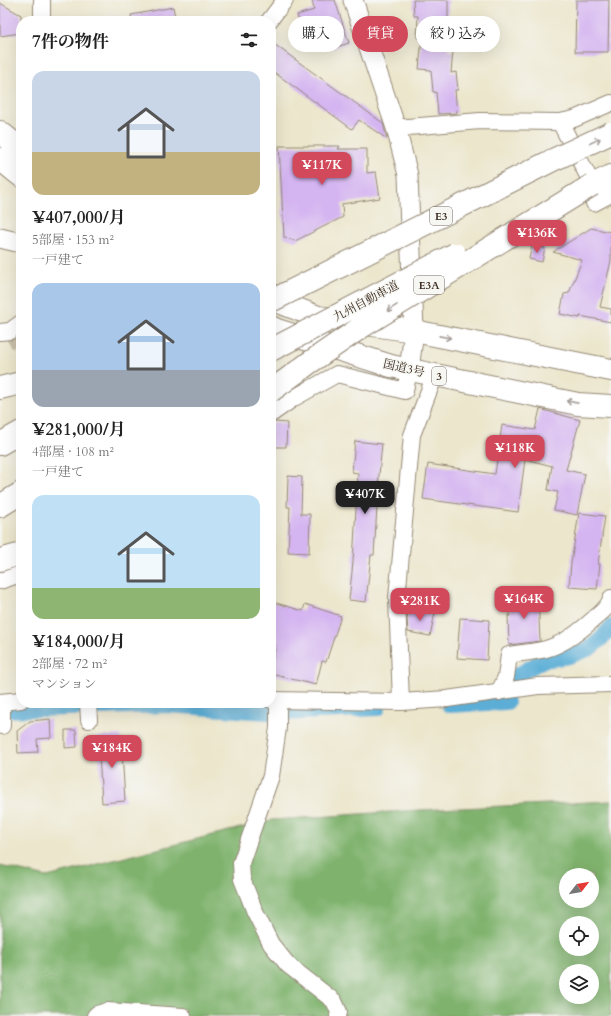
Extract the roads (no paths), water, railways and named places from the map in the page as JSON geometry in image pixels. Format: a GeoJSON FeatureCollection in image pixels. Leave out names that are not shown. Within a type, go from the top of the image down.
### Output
{"type":"FeatureCollection","features":[{"type":"Feature","properties":{"kind":"highway"},"geometry":{"type":"LineString","coordinates":[[0,132],[16,145]]}},
{"type":"Feature","properties":{"kind":"highway","name":"E3"},"geometry":{"type":"LineString","coordinates":[[276,298],[555,159],[611,133]]}},
{"type":"Feature","properties":{"kind":"highway"},"geometry":{"type":"LineString","coordinates":[[0,159],[16,172]]}},
{"type":"Feature","properties":{"kind":"highway"},"geometry":{"type":"LineString","coordinates":[[276,283],[486,184],[555,159]]}},
{"type":"Feature","properties":{"kind":"highway","name":"九州自動車道"},"geometry":{"type":"LineString","coordinates":[[276,347],[481,240],[611,176]]}},
{"type":"Feature","properties":{"kind":"highway","name":"E3A"},"geometry":{"type":"LineString","coordinates":[[276,387],[360,328],[592,185]]}},
{"type":"Feature","properties":{"kind":"highway"},"geometry":{"type":"LineString","coordinates":[[276,302],[318,317],[414,331],[611,370]]}},
{"type":"Feature","properties":{"kind":"highway","name":"国道3号"},"geometry":{"type":"LineString","coordinates":[[276,330],[400,368],[578,404],[611,406]]}},
{"type":"Feature","properties":{"kind":"highway"},"geometry":{"type":"LineString","coordinates":[[0,388],[16,384]]}},
{"type":"Feature","properties":{"kind":"highway"},"geometry":{"type":"LineString","coordinates":[[0,444],[16,435]]}},
{"type":"Feature","properties":{"kind":"highway"},"geometry":{"type":"LineString","coordinates":[[0,506],[16,496]]}},
{"type":"Feature","properties":{"kind":"highway"},"geometry":{"type":"LineString","coordinates":[[0,560],[16,555]]}},
{"type":"Feature","properties":{"kind":"street"},"geometry":{"type":"LineString","coordinates":[[42,0],[42,16]]}},
{"type":"Feature","properties":{"kind":"street"},"geometry":{"type":"LineString","coordinates":[[273,16],[285,0]]}},
{"type":"Feature","properties":{"kind":"street"},"geometry":{"type":"LineString","coordinates":[[276,411],[294,398],[337,374],[404,392],[400,368],[414,331],[408,175],[396,128],[353,0]]}},
{"type":"Feature","properties":{"kind":"street"},"geometry":{"type":"LineString","coordinates":[[396,128],[480,121],[560,122],[574,119],[611,103]]}},
{"type":"Feature","properties":{"kind":"street"},"geometry":{"type":"LineString","coordinates":[[560,122],[588,176],[594,203],[611,194]]}},
{"type":"Feature","properties":{"kind":"street"},"geometry":{"type":"LineString","coordinates":[[0,238],[16,242]]}},
{"type":"Feature","properties":{"kind":"street"},"geometry":{"type":"LineString","coordinates":[[0,332],[10,331],[16,327]]}},
{"type":"Feature","properties":{"kind":"street"},"geometry":{"type":"LineString","coordinates":[[276,336],[400,368]]}},
{"type":"Feature","properties":{"kind":"street"},"geometry":{"type":"LineString","coordinates":[[401,702],[397,598],[412,435],[435,375]]}},
{"type":"Feature","properties":{"kind":"street"},"geometry":{"type":"LineString","coordinates":[[0,581],[16,576]]}},
{"type":"Feature","properties":{"kind":"street"},"geometry":{"type":"LineString","coordinates":[[499,692],[506,677],[509,655],[547,648],[567,640],[603,611],[610,604],[611,598]]}},
{"type":"Feature","properties":{"kind":"street"},"geometry":{"type":"LineString","coordinates":[[276,700],[401,702],[447,699],[538,686],[611,684]]}},
{"type":"Feature","properties":{"kind":"street"},"geometry":{"type":"LineString","coordinates":[[2,726],[1,702],[16,700]]}},
{"type":"Feature","properties":{"kind":"street"},"geometry":{"type":"LineString","coordinates":[[88,708],[89,720]]}},
{"type":"Feature","properties":{"kind":"street"},"geometry":{"type":"LineString","coordinates":[[275,708],[278,728],[271,776],[241,862],[242,879],[255,912],[271,944],[288,965],[334,1001],[339,1012],[338,1016]]}},
{"type":"Feature","properties":{"kind":"street"},"geometry":{"type":"LineString","coordinates":[[95,1016],[108,1011],[183,1016]]}},
{"type":"Feature","properties":{"kind":"waterway"},"geometry":{"type":"LineString","coordinates":[[513,678],[543,660],[569,656],[590,648],[601,639],[611,627]]}},
{"type":"Feature","properties":{"kind":"waterway"},"geometry":{"type":"LineString","coordinates":[[449,705],[507,702]]}},
{"type":"Feature","properties":{"kind":"waterway"},"geometry":{"type":"LineString","coordinates":[[0,710],[67,708]]}},
{"type":"Feature","properties":{"kind":"waterway"},"geometry":{"type":"LineString","coordinates":[[210,708],[281,713],[378,708]]}},
{"type":"Feature","properties":{"kind":"tunnel"},"geometry":{"type":"LineString","coordinates":[[10,331],[16,340]]}}]}
